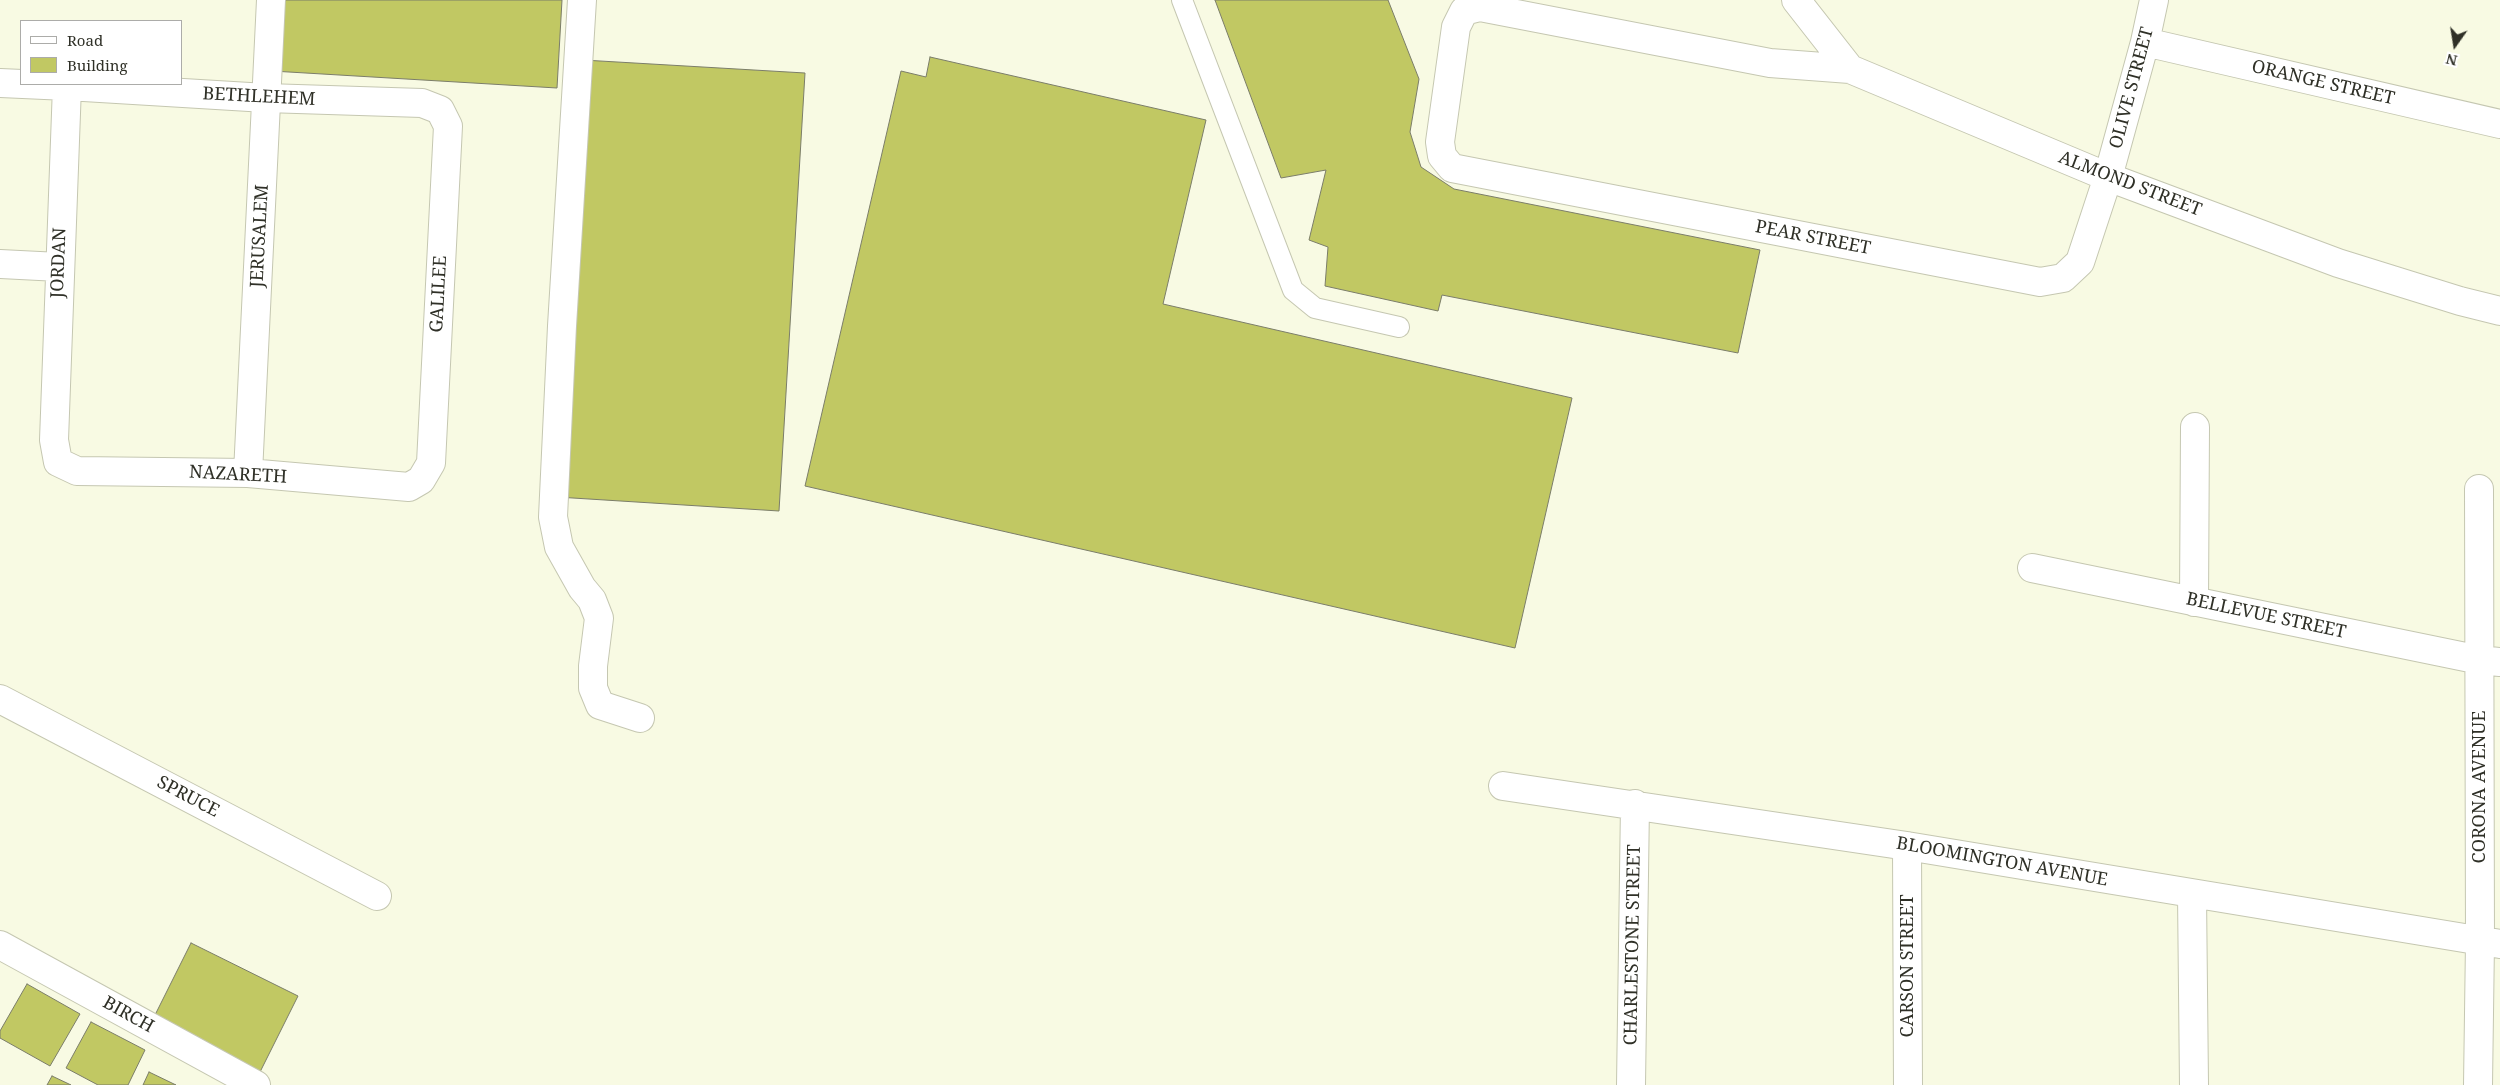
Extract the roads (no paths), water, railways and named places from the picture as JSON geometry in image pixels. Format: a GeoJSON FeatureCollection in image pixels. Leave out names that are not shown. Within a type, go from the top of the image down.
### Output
{"type":"FeatureCollection","features":[{"type":"Feature","properties":{"kind":"street","name":"JERUSALEM"},"geometry":{"type":"LineString","coordinates":[[248,473],[271,0]]}},
{"type":"Feature","properties":{"kind":"street"},"geometry":{"type":"LineString","coordinates":[[582,0],[562,326],[553,517],[559,547],[582,588],[592,600],[599,618],[593,666],[593,688],[600,705],[640,718]]}},
{"type":"Feature","properties":{"kind":"street","name":"ALMOND STREET"},"geometry":{"type":"LineString","coordinates":[[1796,0],[1850,69],[2108,176],[2338,264],[2460,301],[2500,311]]}},
{"type":"Feature","properties":{"kind":"street","name":"OLIVE STREET"},"geometry":{"type":"LineString","coordinates":[[2108,176],[2145,42],[2154,0]]}},
{"type":"Feature","properties":{"kind":"street","name":"PEAR STREET"},"geometry":{"type":"LineString","coordinates":[[1850,69],[1770,63],[1480,8],[1464,11],[1456,26],[1440,142],[1442,156],[1452,168],[2040,282],[2063,278],[2080,262],[2108,176]]}},
{"type":"Feature","properties":{"kind":"street","name":"ORANGE STREET"},"geometry":{"type":"LineString","coordinates":[[2145,42],[2500,124]]}},
{"type":"Feature","properties":{"kind":"street","name":"BETHLEHEM"},"geometry":{"type":"LineString","coordinates":[[0,83],[20,84]]}},
{"type":"Feature","properties":{"kind":"street","name":"BETHLEHEM"},"geometry":{"type":"LineString","coordinates":[[45,85],[266,98],[422,104],[440,110],[448,126]]}},
{"type":"Feature","properties":{"kind":"street","name":"JORDAN"},"geometry":{"type":"LineString","coordinates":[[54,440],[67,86]]}},
{"type":"Feature","properties":{"kind":"street","name":"GALILEE"},"geometry":{"type":"LineString","coordinates":[[430,463],[448,126]]}},
{"type":"Feature","properties":{"kind":"street"},"geometry":{"type":"LineString","coordinates":[[0,264],[59,267]]}},
{"type":"Feature","properties":{"kind":"street"},"geometry":{"type":"LineString","coordinates":[[2194,602],[2195,427]]}},
{"type":"Feature","properties":{"kind":"street","name":"NAZARETH"},"geometry":{"type":"LineString","coordinates":[[54,440],[58,462],[77,471],[248,473],[409,487],[421,480],[430,463]]}},
{"type":"Feature","properties":{"kind":"street","name":"CORONA AVENUE"},"geometry":{"type":"LineString","coordinates":[[2478,1085],[2490,943],[2490,661],[2480,489]]}},
{"type":"Feature","properties":{"kind":"street","name":"BELLEVUE STREET"},"geometry":{"type":"LineString","coordinates":[[2032,568],[2490,661]]}},
{"type":"Feature","properties":{"kind":"street","name":"SPRUCE"},"geometry":{"type":"LineString","coordinates":[[0,699],[377,896]]}},
{"type":"Feature","properties":{"kind":"street","name":"BLOOMINGTON AVENUE"},"geometry":{"type":"LineString","coordinates":[[1502,786],[1635,804],[1907,846],[2490,943]]}},
{"type":"Feature","properties":{"kind":"street","name":"CHARLESTONE STREET"},"geometry":{"type":"LineString","coordinates":[[1631,1085],[1635,804]]}},
{"type":"Feature","properties":{"kind":"street","name":"CARSON STREET"},"geometry":{"type":"LineString","coordinates":[[1907,846],[1908,1085]]}},
{"type":"Feature","properties":{"kind":"street"},"geometry":{"type":"LineString","coordinates":[[2192,894],[2194,1085]]}},
{"type":"Feature","properties":{"kind":"street","name":"BIRCH"},"geometry":{"type":"LineString","coordinates":[[0,945],[256,1085]]}},
{"type":"Feature","properties":{"kind":"lane"},"geometry":{"type":"LineString","coordinates":[[1182,0],[1293,290],[1314,308],[1400,327]]}}]}
